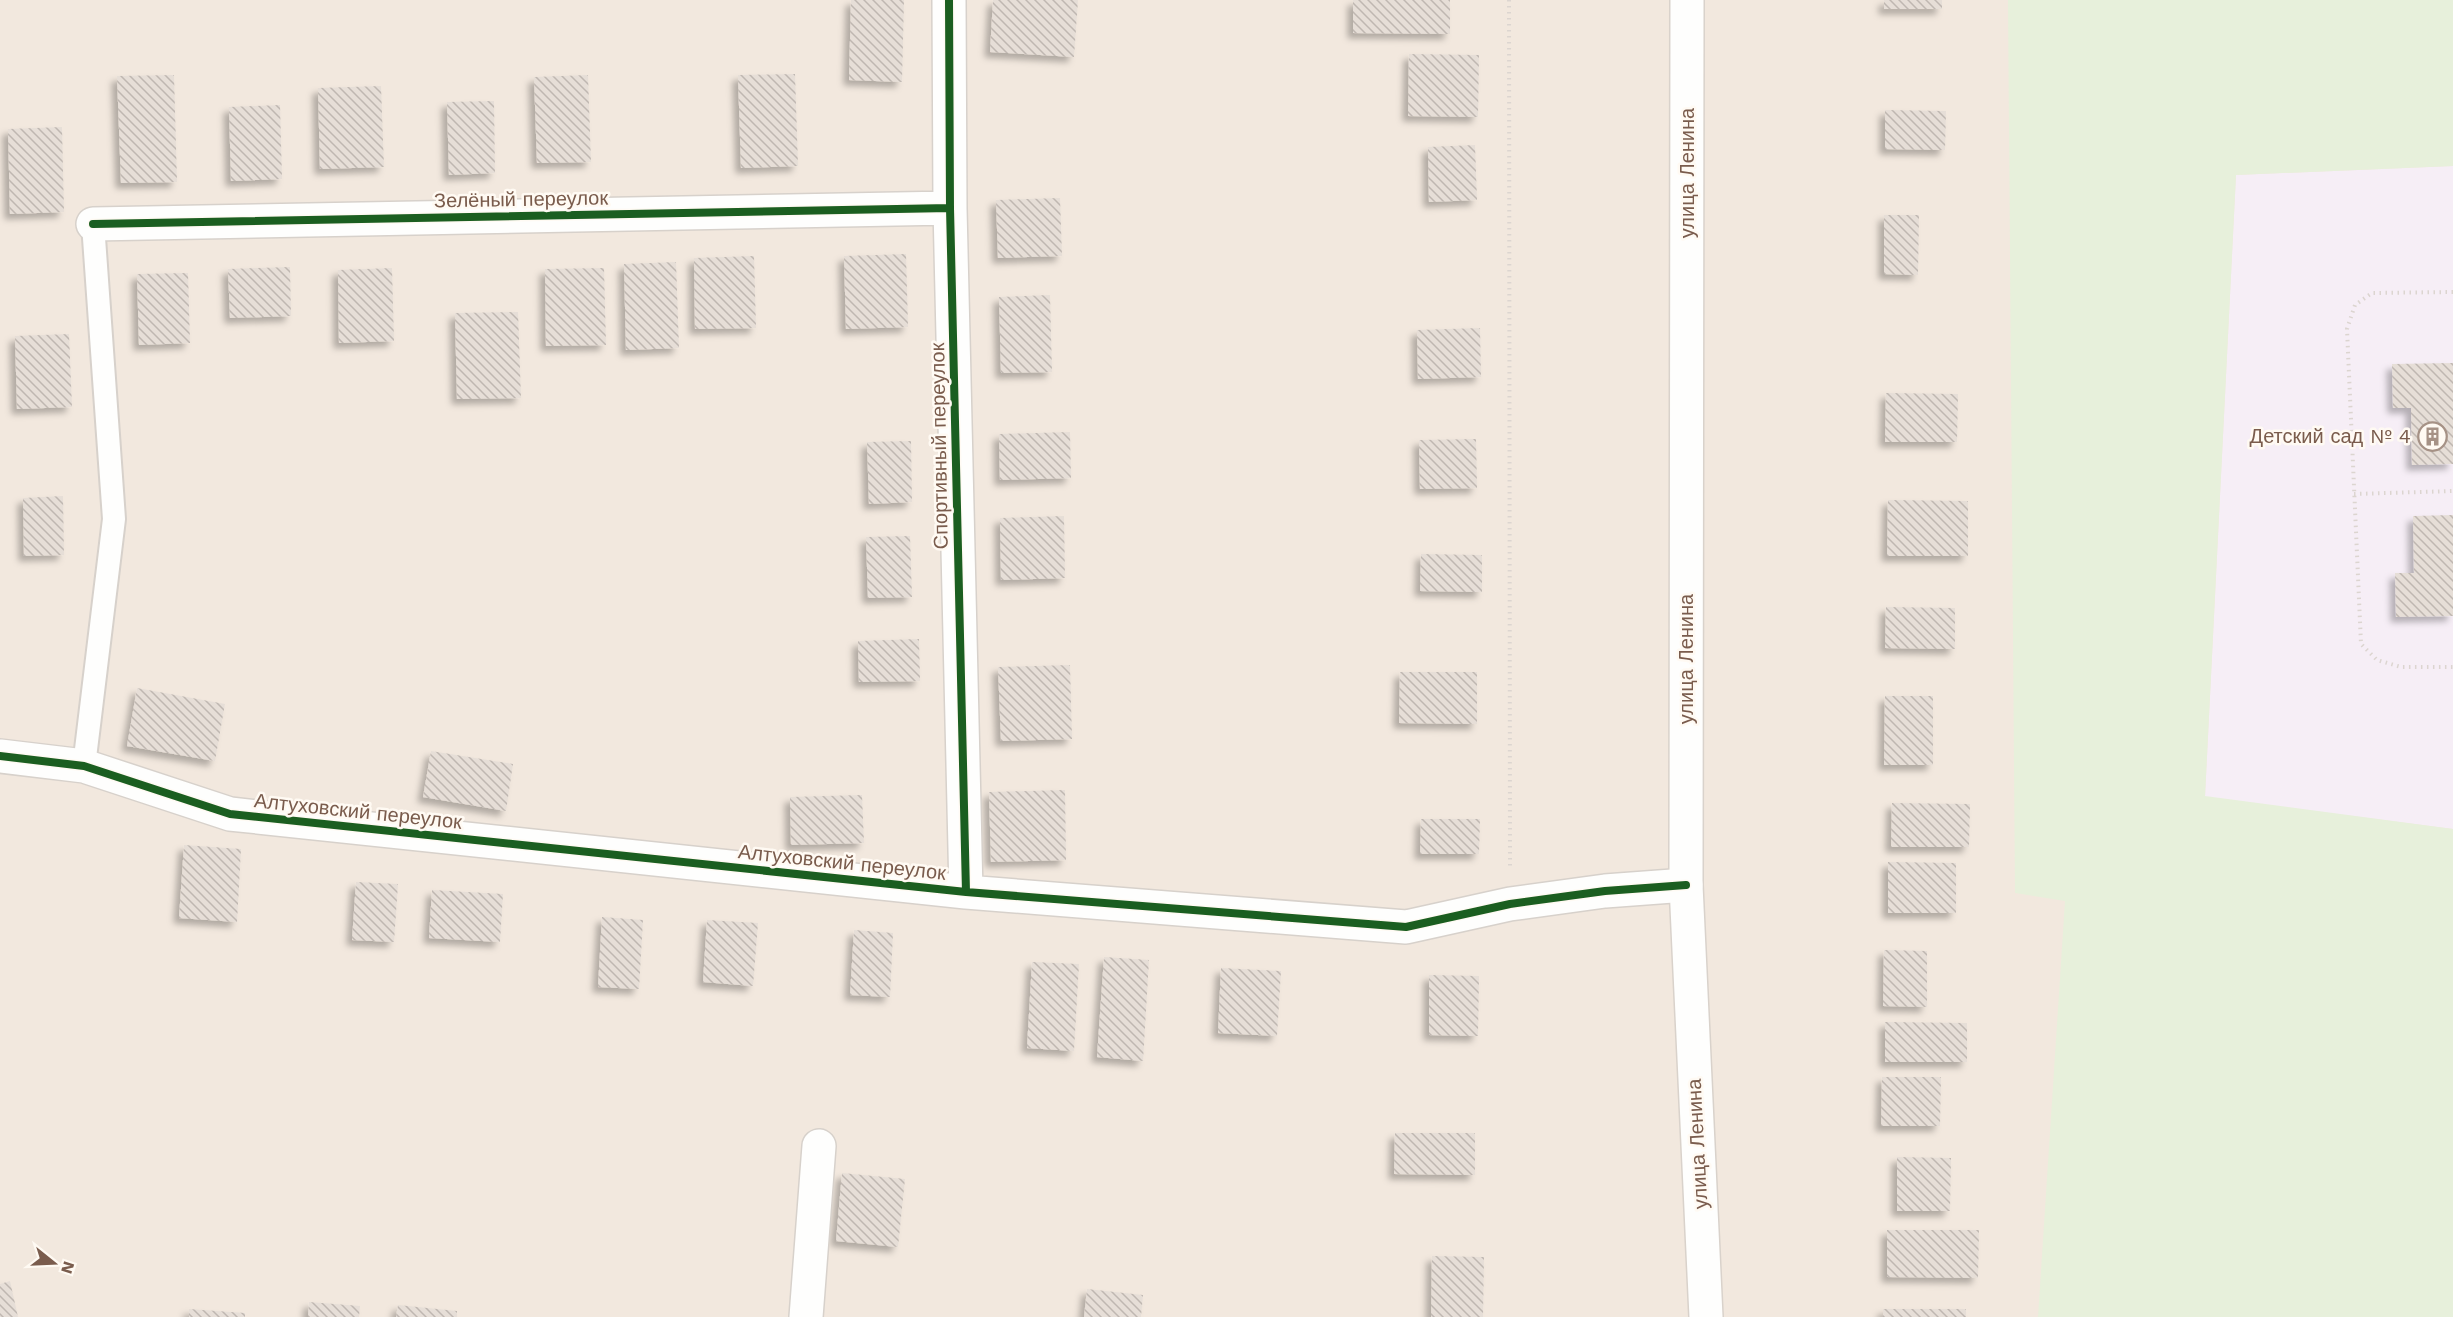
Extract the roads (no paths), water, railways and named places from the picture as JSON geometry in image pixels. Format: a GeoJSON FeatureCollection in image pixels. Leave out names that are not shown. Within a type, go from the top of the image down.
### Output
{"type":"FeatureCollection","features":[{"type":"Feature","properties":{"kind":"street","name":"Спортивный переулок"},"geometry":{"type":"LineString","coordinates":[[950,0],[950,208],[966,892]]}},
{"type":"Feature","properties":{"kind":"street","name":"улица Ленина"},"geometry":{"type":"LineString","coordinates":[[1688,0],[1686,885],[1706,1317]]}},
{"type":"Feature","properties":{"kind":"street","name":"Зелёный переулок"},"geometry":{"type":"LineString","coordinates":[[93,224],[950,208]]}},
{"type":"Feature","properties":{"kind":"street","name":"Алтуховский переулок"},"geometry":{"type":"LineString","coordinates":[[0,756],[84,766],[230,814],[966,892],[1406,927],[1510,904],[1605,891],[1686,885]]}},
{"type":"Feature","properties":{"kind":"street"},"geometry":{"type":"LineString","coordinates":[[806,1317],[819,1146]]}},
{"type":"Feature","properties":{"kind":"lane"},"geometry":{"type":"LineString","coordinates":[[84,766],[114,519],[93,224]]}},
{"type":"Feature","properties":{"kind":"place","name":"Детский сад № 4"},"geometry":{"type":"Point","coordinates":[2432,436]}}]}
